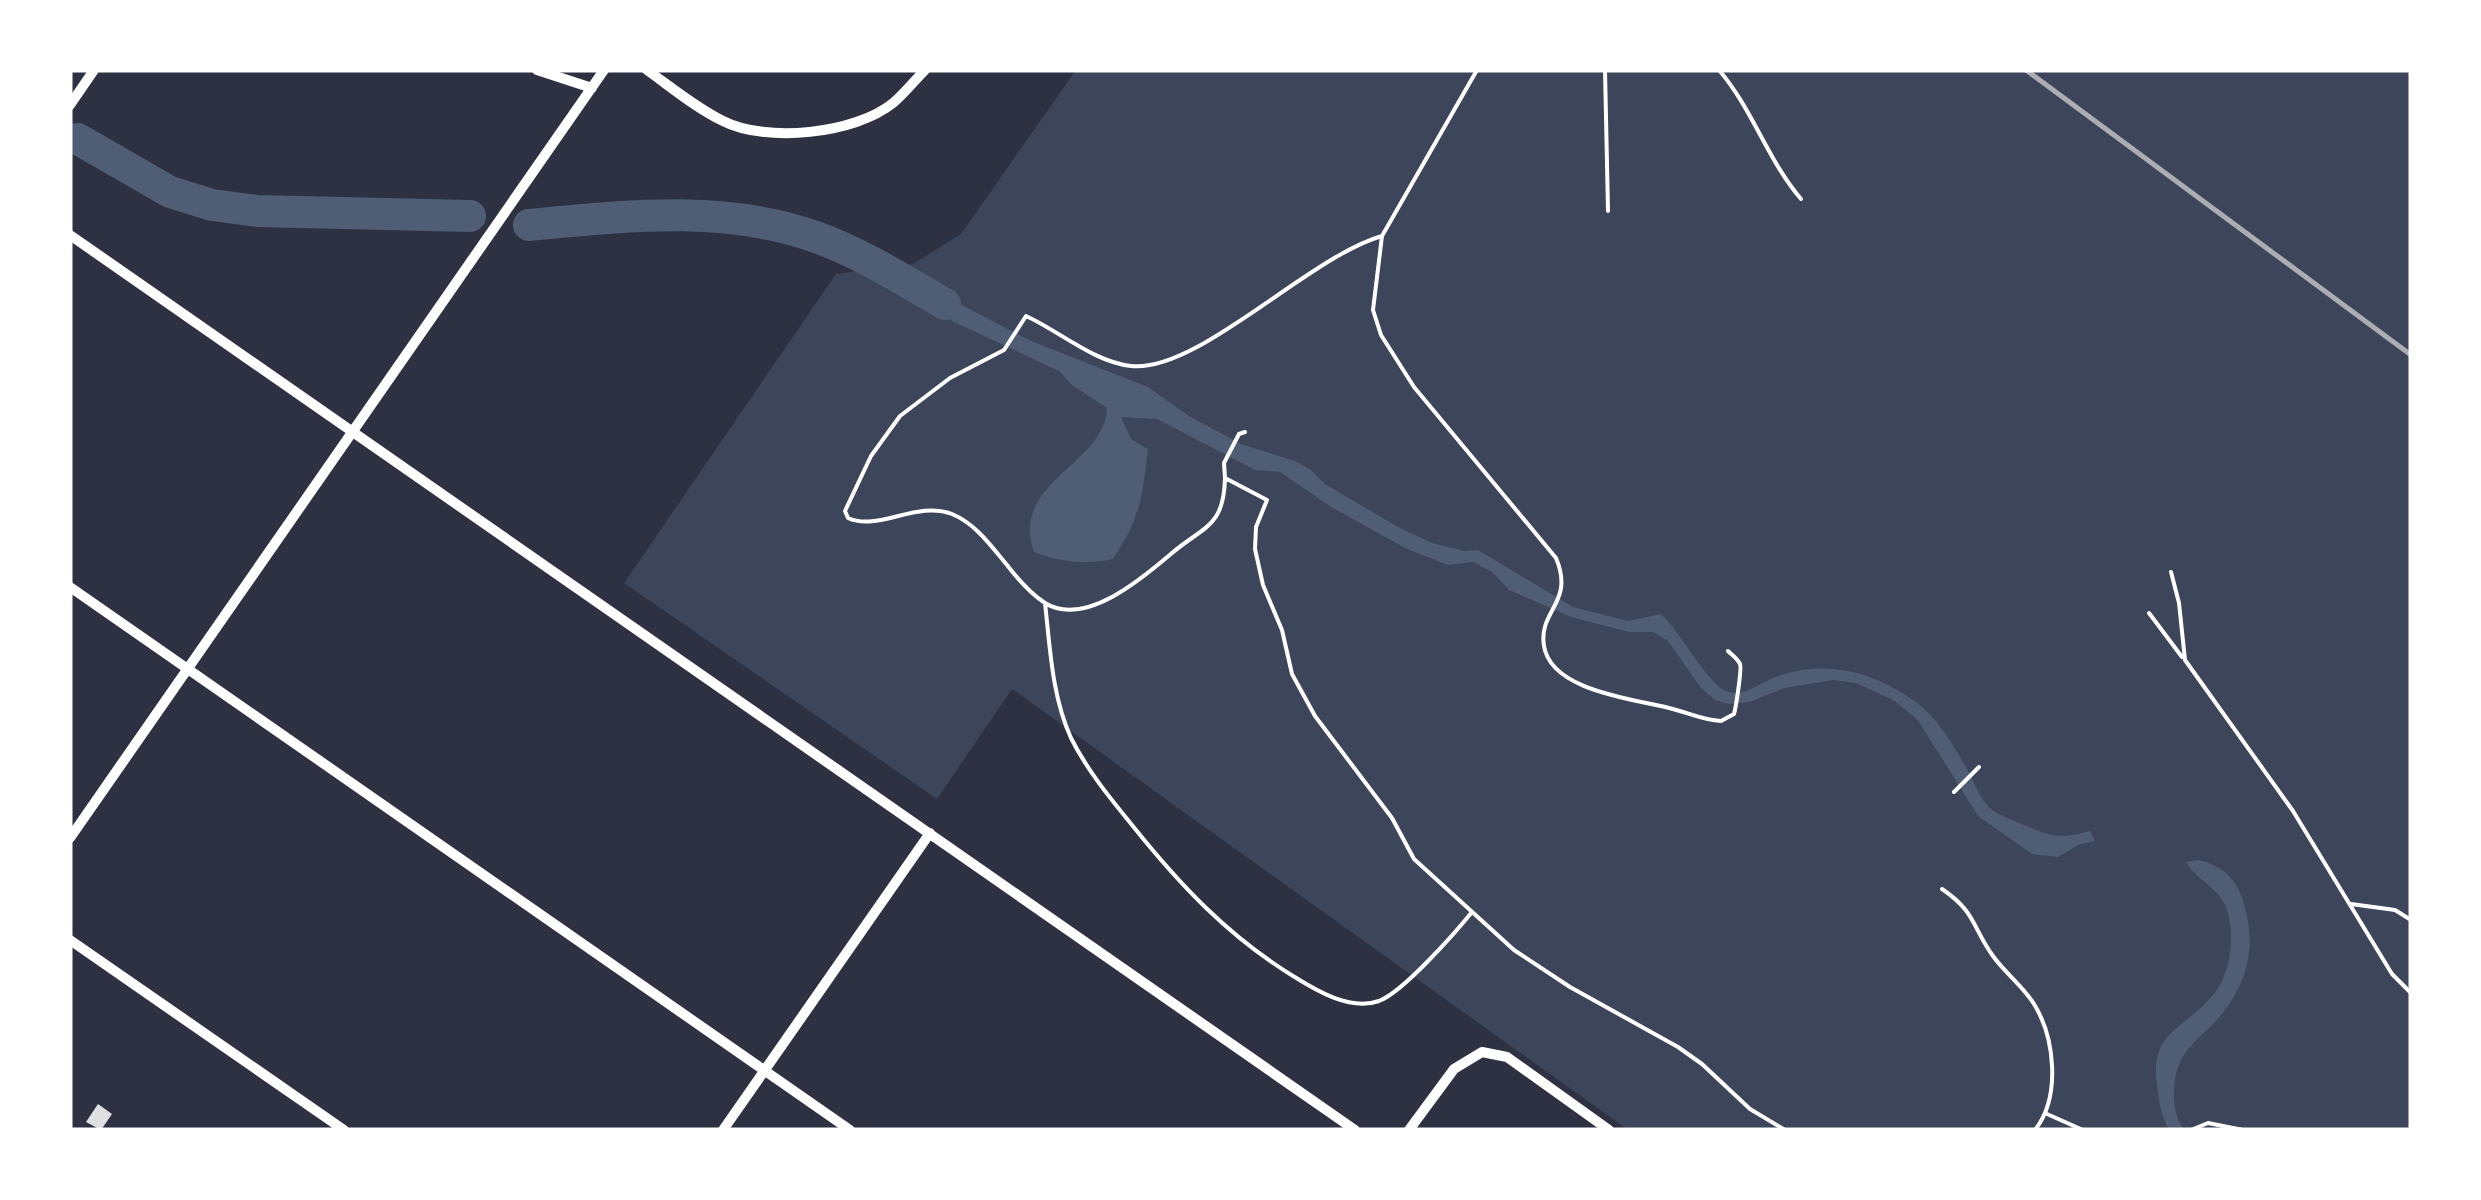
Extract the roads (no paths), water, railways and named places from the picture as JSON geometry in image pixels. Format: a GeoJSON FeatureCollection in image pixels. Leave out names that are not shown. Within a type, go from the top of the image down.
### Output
{"type":"FeatureCollection","features":[{"type":"Feature","properties":{"kind":"street"},"geometry":{"type":"LineString","coordinates":[[70,105],[94,70]]}},
{"type":"Feature","properties":{"kind":"street"},"geometry":{"type":"LineString","coordinates":[[537,70],[592,88]]}},
{"type":"Feature","properties":{"kind":"street"},"geometry":{"type":"LineString","coordinates":[[70,838],[604,70]]}},
{"type":"Feature","properties":{"kind":"street"},"geometry":{"type":"LineString","coordinates":[[646,70],[722,121],[753,132],[787,132],[826,130],[860,121],[891,105],[925,70]]}},
{"type":"Feature","properties":{"kind":"street"},"geometry":{"type":"LineString","coordinates":[[70,235],[1355,1130]]}},
{"type":"Feature","properties":{"kind":"street"},"geometry":{"type":"LineString","coordinates":[[70,588],[850,1130]]}},
{"type":"Feature","properties":{"kind":"street"},"geometry":{"type":"LineString","coordinates":[[724,1130],[930,833]]}},
{"type":"Feature","properties":{"kind":"street"},"geometry":{"type":"LineString","coordinates":[[70,940],[344,1130]]}},
{"type":"Feature","properties":{"kind":"street"},"geometry":{"type":"LineString","coordinates":[[1409,1130],[1454,1069],[1482,1052],[1507,1057],[1609,1130]]}},
{"type":"Feature","properties":{"kind":"waterway"},"geometry":{"type":"LineString","coordinates":[[78,139],[170,192],[212,205],[257,211],[470,216]]}},
{"type":"Feature","properties":{"kind":"waterway"},"geometry":{"type":"LineString","coordinates":[[529,225],[674,215],[745,220],[816,237],[945,304]]}},
{"type":"Feature","properties":{"kind":"railway"},"geometry":{"type":"LineString","coordinates":[[2026,70],[2411,355]]}}]}
